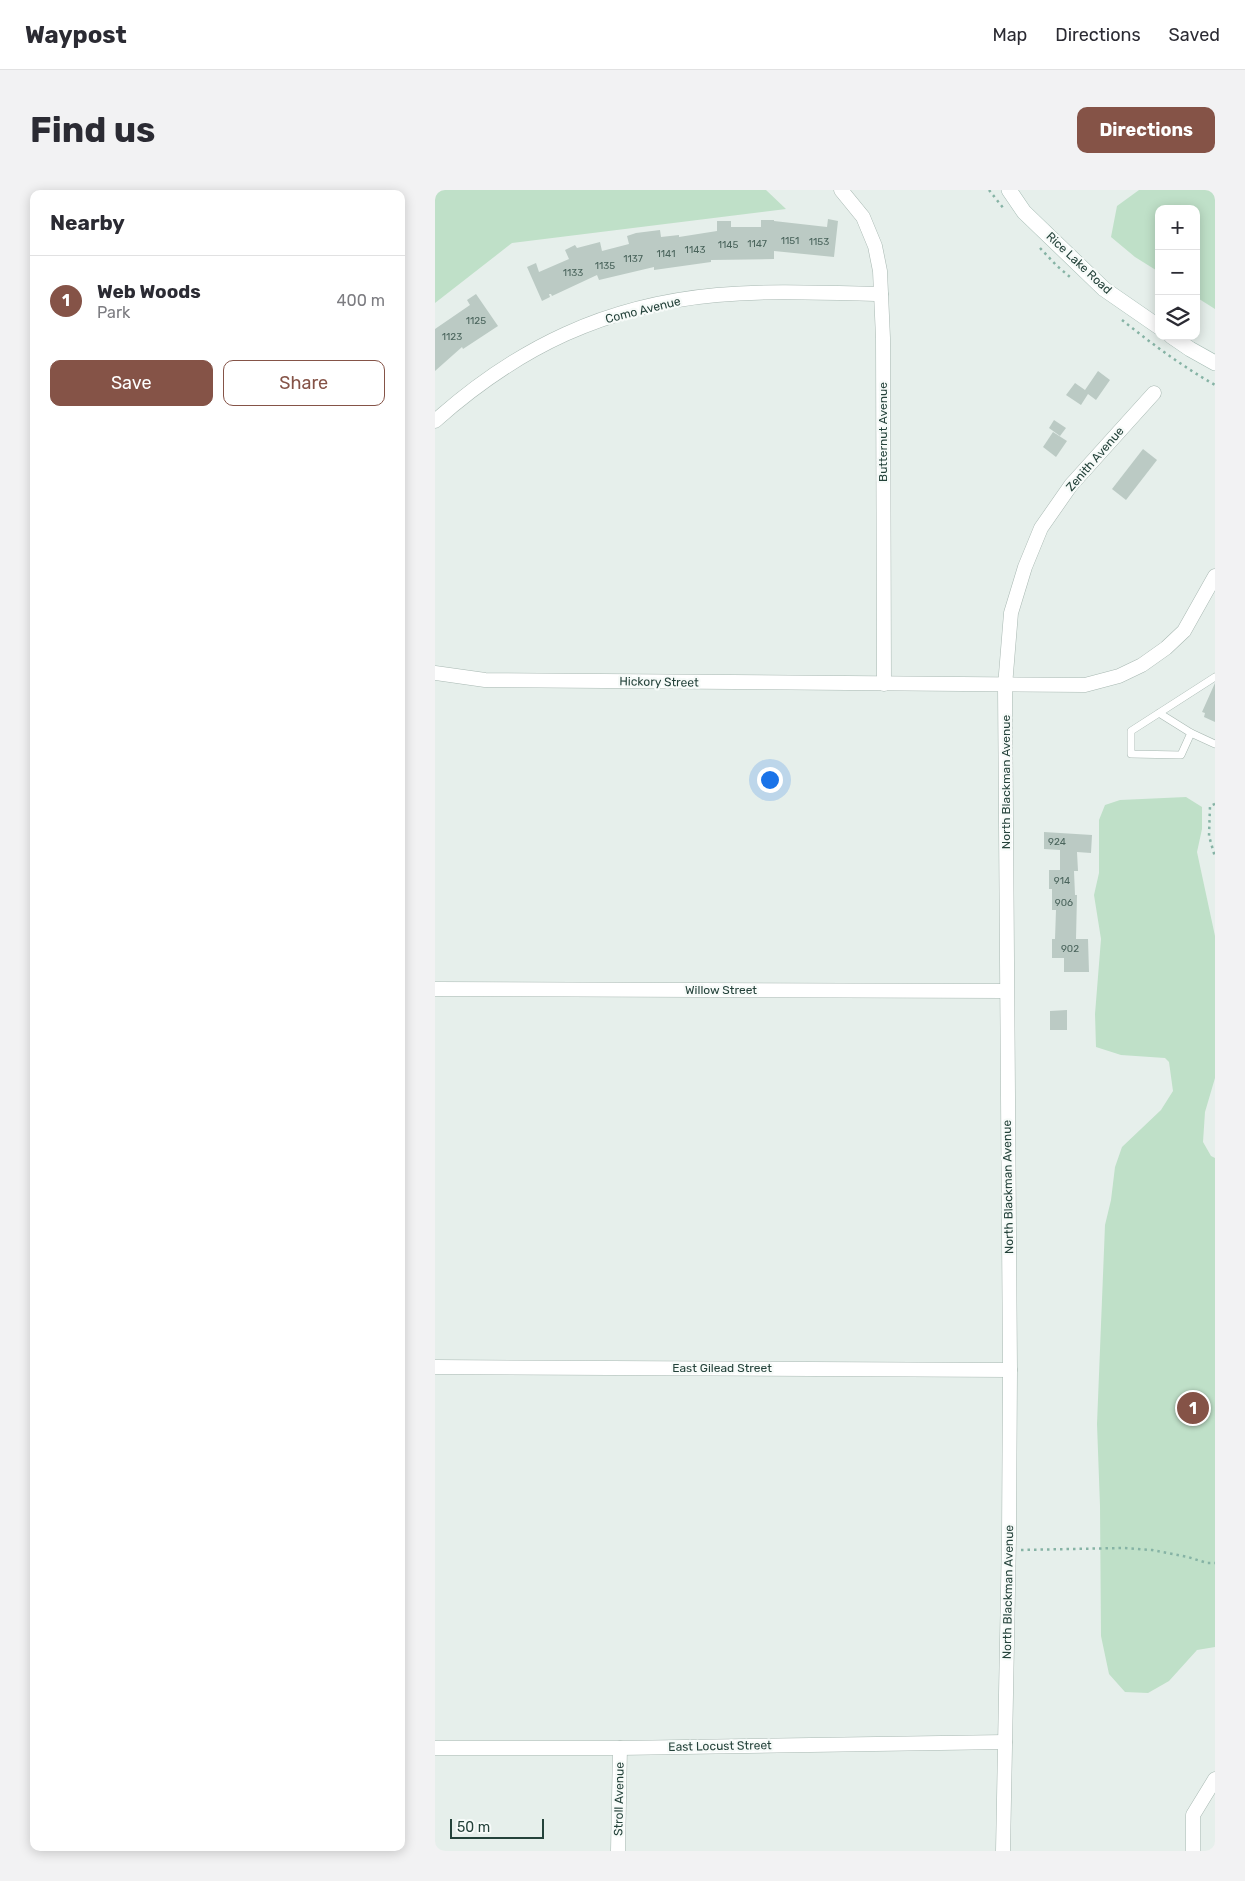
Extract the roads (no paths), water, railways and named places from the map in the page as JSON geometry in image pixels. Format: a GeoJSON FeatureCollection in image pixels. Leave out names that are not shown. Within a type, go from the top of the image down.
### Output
{"type":"FeatureCollection","features":[{"type":"Feature","properties":{"kind":"main road","name":"Rice Lake Road"},"geometry":{"type":"LineString","coordinates":[[1009,190],[1024,212],[1104,289],[1155,324]]}},
{"type":"Feature","properties":{"kind":"main road"},"geometry":{"type":"LineString","coordinates":[[1177,340],[1215,363]]}},
{"type":"Feature","properties":{"kind":"street","name":"Butternut Avenue"},"geometry":{"type":"LineString","coordinates":[[841,190],[863,217],[875,246],[880,271],[883,338],[884,684]]}},
{"type":"Feature","properties":{"kind":"street","name":"Como Avenue"},"geometry":{"type":"LineString","coordinates":[[435,421],[482,382],[537,347],[621,313],[659,304],[720,295],[780,293],[881,294]]}},
{"type":"Feature","properties":{"kind":"street","name":"Zenith Avenue"},"geometry":{"type":"LineString","coordinates":[[1041,528],[1071,485],[1154,393]]}},
{"type":"Feature","properties":{"kind":"street","name":"North Blackman Avenue"},"geometry":{"type":"LineString","coordinates":[[1003,1851],[1009,1551],[1010,1370],[1005,686],[1011,612],[1025,567],[1041,528]]}},
{"type":"Feature","properties":{"kind":"street"},"geometry":{"type":"LineString","coordinates":[[1005,686],[1085,685],[1119,676],[1142,665],[1166,648],[1184,631],[1215,576]]}},
{"type":"Feature","properties":{"kind":"street","name":"Hickory Street"},"geometry":{"type":"LineString","coordinates":[[435,673],[485,680],[1005,686]]}},
{"type":"Feature","properties":{"kind":"street","name":"Willow Street"},"geometry":{"type":"LineString","coordinates":[[435,989],[1006,991]]}},
{"type":"Feature","properties":{"kind":"street","name":"East Gilead Street"},"geometry":{"type":"LineString","coordinates":[[435,1366],[1010,1370]]}},
{"type":"Feature","properties":{"kind":"street","name":"East Locust Street"},"geometry":{"type":"LineString","coordinates":[[435,1748],[620,1748],[1005,1742]]}},
{"type":"Feature","properties":{"kind":"street","name":"Stroll Avenue"},"geometry":{"type":"LineString","coordinates":[[618,1851],[620,1748]]}},
{"type":"Feature","properties":{"kind":"street"},"geometry":{"type":"LineString","coordinates":[[1193,1851],[1193,1815],[1215,1779]]}},
{"type":"Feature","properties":{"kind":"lane"},"geometry":{"type":"LineString","coordinates":[[1191,733],[1181,755],[1131,754],[1131,731],[1215,677]]}},
{"type":"Feature","properties":{"kind":"lane"},"geometry":{"type":"LineString","coordinates":[[1159,713],[1191,733],[1215,744]]}},
{"type":"Feature","properties":{"kind":"place","name":"Web Woods"},"geometry":{"type":"Point","coordinates":[1193,1408]}}]}
